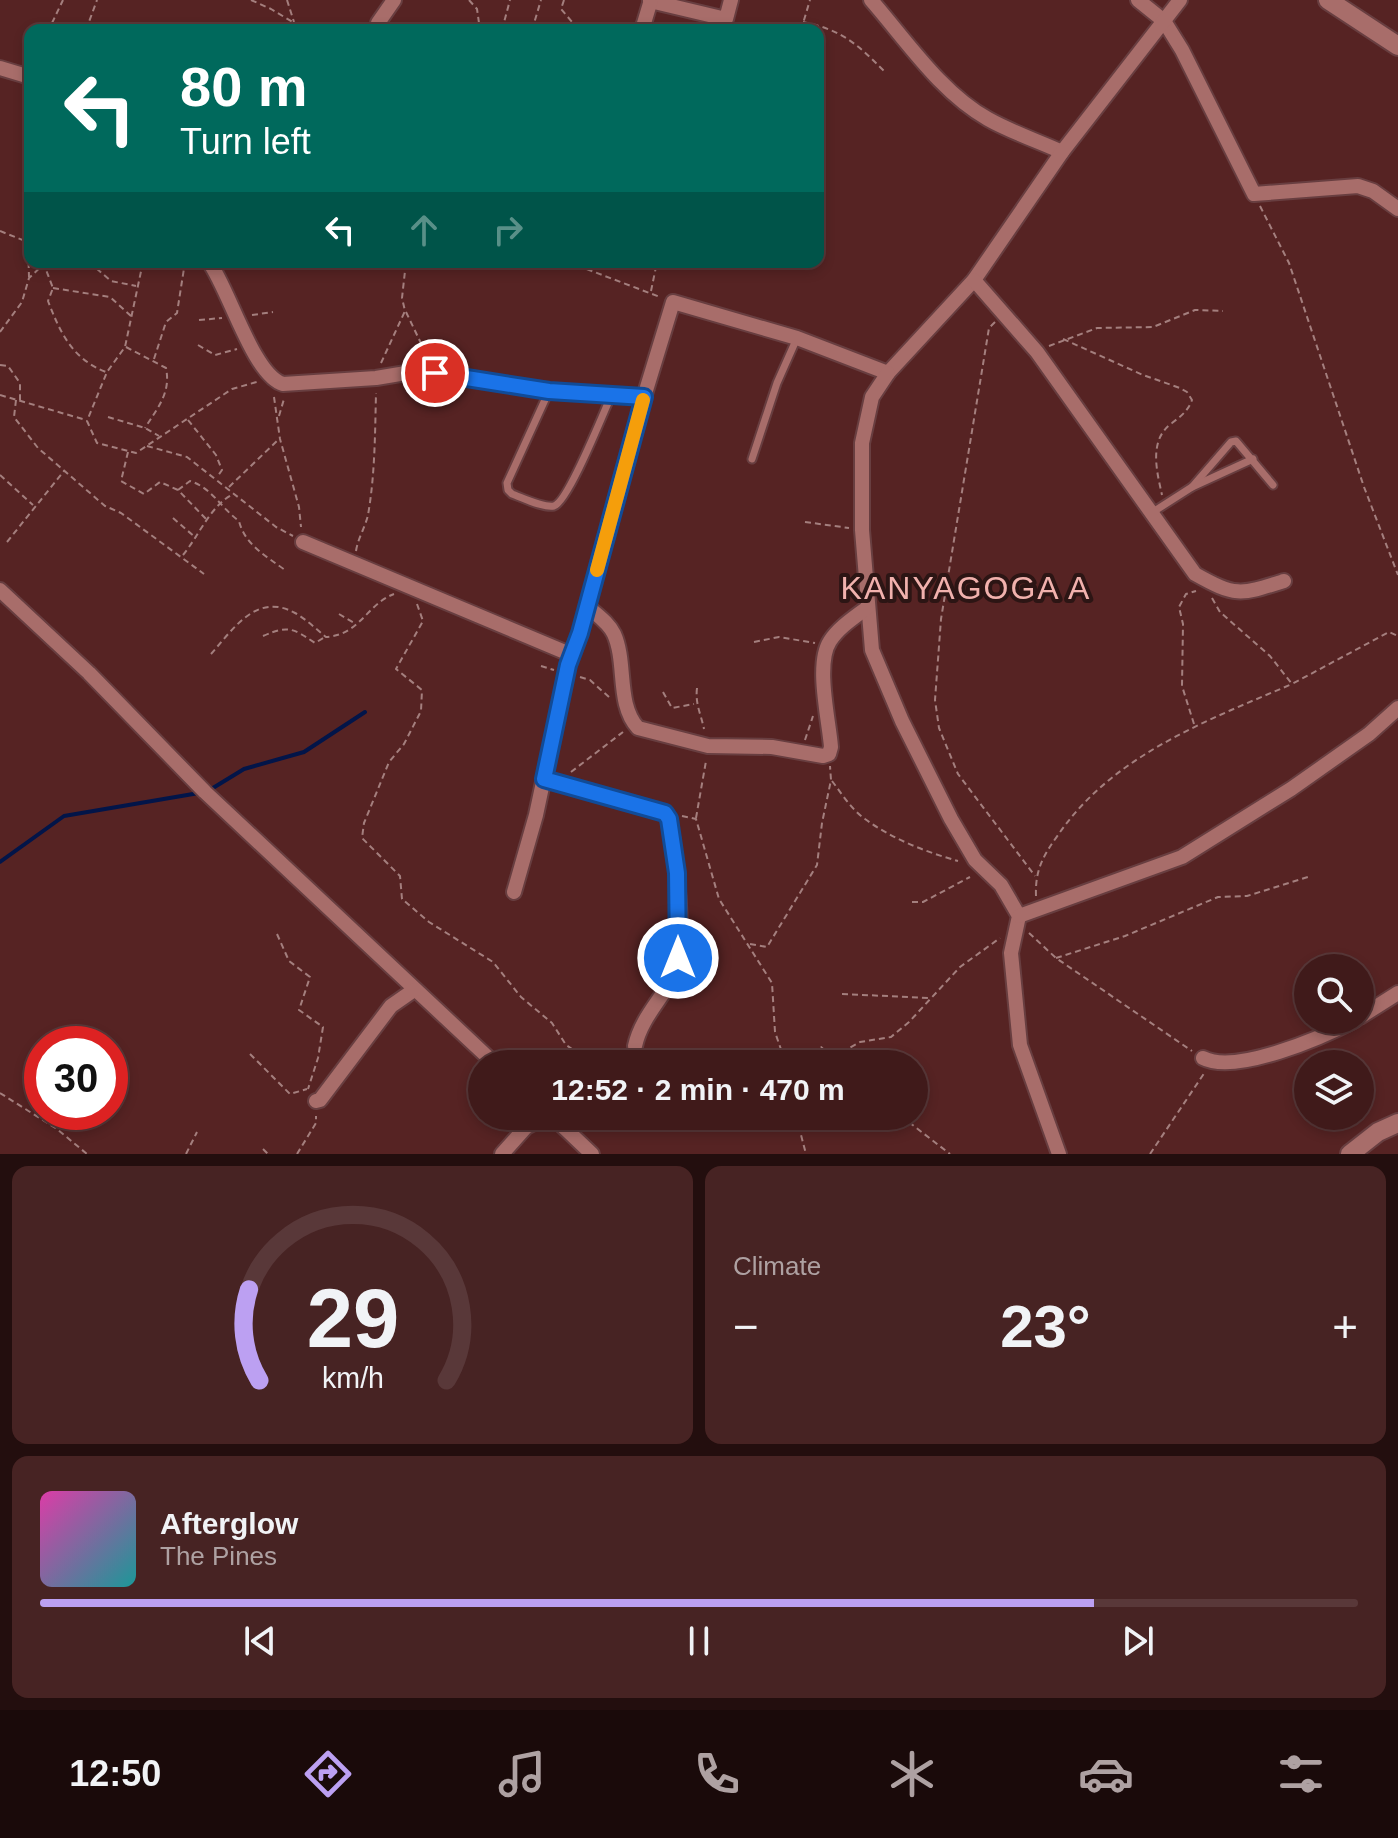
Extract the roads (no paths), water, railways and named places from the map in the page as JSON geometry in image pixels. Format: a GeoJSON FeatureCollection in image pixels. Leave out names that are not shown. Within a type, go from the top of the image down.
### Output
{"type":"FeatureCollection","features":[{"type":"Feature","properties":{"kind":"street"},"geometry":{"type":"LineString","coordinates":[[378,23],[394,0]]}},
{"type":"Feature","properties":{"kind":"street"},"geometry":{"type":"LineString","coordinates":[[644,24],[650,1],[726,19],[731,0]]}},
{"type":"Feature","properties":{"kind":"street"},"geometry":{"type":"LineString","coordinates":[[871,0],[944,84],[965,103],[988,119],[1062,152]]}},
{"type":"Feature","properties":{"kind":"street"},"geometry":{"type":"LineString","coordinates":[[1138,0],[1164,21],[1182,50],[1254,194],[1358,186],[1373,191],[1398,209]]}},
{"type":"Feature","properties":{"kind":"street"},"geometry":{"type":"LineString","coordinates":[[1059,1154],[1020,1045],[1011,968],[1018,923],[1001,885],[980,864],[951,819],[872,650],[862,530],[862,443],[872,397],[888,373],[974,280],[1062,152],[1180,0]]}},
{"type":"Feature","properties":{"kind":"street"},"geometry":{"type":"LineString","coordinates":[[1328,0],[1398,46]]}},
{"type":"Feature","properties":{"kind":"street"},"geometry":{"type":"LineString","coordinates":[[0,68],[24,75]]}},
{"type":"Feature","properties":{"kind":"street"},"geometry":{"type":"LineString","coordinates":[[213,268],[250,345],[271,378],[278,383],[376,378],[412,372],[549,391],[644,397]]}},
{"type":"Feature","properties":{"kind":"street"},"geometry":{"type":"LineString","coordinates":[[974,280],[1037,352],[1159,508],[1195,574],[1220,589],[1236,593],[1284,581]]}},
{"type":"Feature","properties":{"kind":"street"},"geometry":{"type":"LineString","coordinates":[[514,892],[550,781],[567,673],[673,302],[797,338],[888,373]]}},
{"type":"Feature","properties":{"kind":"street"},"geometry":{"type":"LineString","coordinates":[[303,542],[572,655]]}},
{"type":"Feature","properties":{"kind":"street"},"geometry":{"type":"LineString","coordinates":[[0,590],[89,673],[205,792],[480,1050]]}},
{"type":"Feature","properties":{"kind":"street"},"geometry":{"type":"LineString","coordinates":[[587,606],[615,635],[629,715],[644,731],[706,745],[772,747],[823,756],[829,754],[831,747],[824,685],[825,653],[835,634],[868,607]]}},
{"type":"Feature","properties":{"kind":"street"},"geometry":{"type":"LineString","coordinates":[[1018,923],[1036,909],[1182,857],[1291,789],[1369,734],[1398,708]]}},
{"type":"Feature","properties":{"kind":"street"},"geometry":{"type":"LineString","coordinates":[[550,781],[665,813],[669,819],[677,873],[678,958],[675,973],[645,1020],[635,1046]]}},
{"type":"Feature","properties":{"kind":"street"},"geometry":{"type":"LineString","coordinates":[[312,1095],[320,1100],[391,1006],[414,990]]}},
{"type":"Feature","properties":{"kind":"street"},"geometry":{"type":"LineString","coordinates":[[1374,1009],[1398,993]]}},
{"type":"Feature","properties":{"kind":"street"},"geometry":{"type":"LineString","coordinates":[[1207,1060],[1263,1058],[1321,1034]]}},
{"type":"Feature","properties":{"kind":"street"},"geometry":{"type":"LineString","coordinates":[[1350,1154],[1378,1132],[1398,1123]]}},
{"type":"Feature","properties":{"kind":"street"},"geometry":{"type":"LineString","coordinates":[[502,1154],[523,1130]]}},
{"type":"Feature","properties":{"kind":"street"},"geometry":{"type":"LineString","coordinates":[[565,1130],[592,1154]]}},
{"type":"Feature","properties":{"kind":"lane"},"geometry":{"type":"LineString","coordinates":[[752,459],[777,383],[797,338]]}},
{"type":"Feature","properties":{"kind":"lane"},"geometry":{"type":"LineString","coordinates":[[549,391],[507,483],[512,494],[551,507],[558,504],[572,483],[611,396]]}},
{"type":"Feature","properties":{"kind":"lane"},"geometry":{"type":"LineString","coordinates":[[1192,487],[1231,442],[1236,441],[1273,485]]}},
{"type":"Feature","properties":{"kind":"lane"},"geometry":{"type":"LineString","coordinates":[[1159,508],[1192,487],[1253,459]]}},
{"type":"Feature","properties":{"kind":"waterway"},"geometry":{"type":"LineString","coordinates":[[208,791],[244,769],[304,752],[365,712]]}},
{"type":"Feature","properties":{"kind":"waterway"},"geometry":{"type":"LineString","coordinates":[[0,862],[64,816],[199,793]]}},
{"type":"Feature","properties":{"kind":"district","name":"KANYAGOGA A"},"geometry":{"type":"Point","coordinates":[966,588]}}]}
